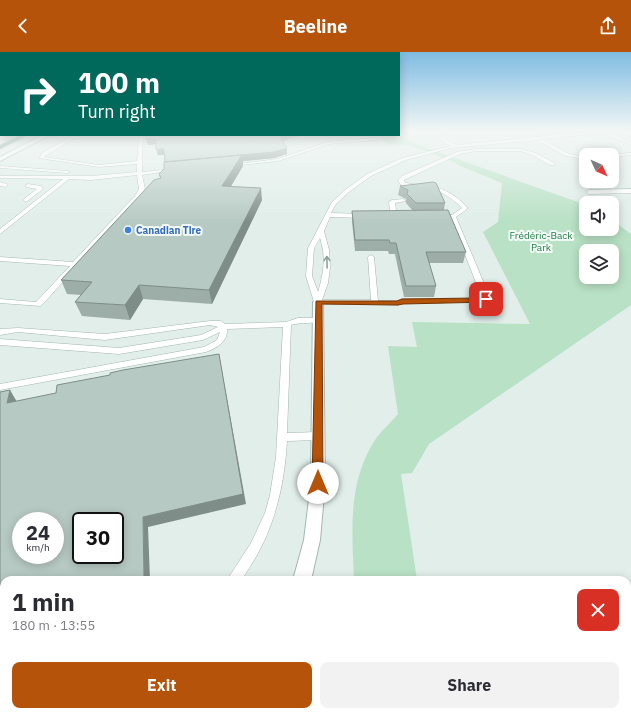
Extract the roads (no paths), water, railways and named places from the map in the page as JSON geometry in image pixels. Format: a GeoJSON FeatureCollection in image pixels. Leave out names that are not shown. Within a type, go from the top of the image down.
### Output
{"type":"FeatureCollection","features":[{"type":"Feature","properties":{"kind":"street"},"geometry":{"type":"LineString","coordinates":[[303,576],[310,553],[316,515],[318,483],[318,302]]}},
{"type":"Feature","properties":{"kind":"lane"},"geometry":{"type":"LineString","coordinates":[[64,161],[102,166],[140,162],[139,173],[142,190]]}},
{"type":"Feature","properties":{"kind":"lane"},"geometry":{"type":"LineString","coordinates":[[222,166],[269,161]]}},
{"type":"Feature","properties":{"kind":"lane"},"geometry":{"type":"LineString","coordinates":[[318,302],[309,276],[311,248],[321,231],[327,215],[334,203],[342,194],[374,172],[399,161]]}},
{"type":"Feature","properties":{"kind":"lane"},"geometry":{"type":"LineString","coordinates":[[430,217],[452,217],[466,208],[452,194],[433,188],[406,185],[402,183],[402,180],[404,177],[442,161]]}},
{"type":"Feature","properties":{"kind":"lane"},"geometry":{"type":"LineString","coordinates":[[547,161],[552,164]]}},
{"type":"Feature","properties":{"kind":"lane"},"geometry":{"type":"LineString","coordinates":[[0,167],[117,175]]}},
{"type":"Feature","properties":{"kind":"lane"},"geometry":{"type":"LineString","coordinates":[[0,177],[98,178],[176,170]]}},
{"type":"Feature","properties":{"kind":"lane"},"geometry":{"type":"LineString","coordinates":[[0,232],[75,173]]}},
{"type":"Feature","properties":{"kind":"lane"},"geometry":{"type":"LineString","coordinates":[[26,200],[40,189],[38,187],[28,186]]}},
{"type":"Feature","properties":{"kind":"lane"},"geometry":{"type":"LineString","coordinates":[[0,301],[38,304],[142,190],[150,189]]}},
{"type":"Feature","properties":{"kind":"lane"},"geometry":{"type":"LineString","coordinates":[[589,192],[631,191]]}},
{"type":"Feature","properties":{"kind":"lane"},"geometry":{"type":"LineString","coordinates":[[441,196],[452,194]]}},
{"type":"Feature","properties":{"kind":"lane"},"geometry":{"type":"LineString","coordinates":[[386,216],[397,217],[392,202],[403,201]]}},
{"type":"Feature","properties":{"kind":"lane"},"geometry":{"type":"LineString","coordinates":[[327,215],[373,216]]}},
{"type":"Feature","properties":{"kind":"lane"},"geometry":{"type":"LineString","coordinates":[[318,302],[375,303],[487,300],[452,217]]}},
{"type":"Feature","properties":{"kind":"lane"},"geometry":{"type":"LineString","coordinates":[[318,302],[327,277],[327,247],[321,231]]}},
{"type":"Feature","properties":{"kind":"lane"},"geometry":{"type":"LineString","coordinates":[[370,257],[375,303]]}},
{"type":"Feature","properties":{"kind":"lane"},"geometry":{"type":"LineString","coordinates":[[0,259],[75,264]]}},
{"type":"Feature","properties":{"kind":"lane"},"geometry":{"type":"LineString","coordinates":[[0,342],[119,351],[203,337],[223,327],[287,324],[298,320],[318,320]]}},
{"type":"Feature","properties":{"kind":"lane"},"geometry":{"type":"LineString","coordinates":[[0,332],[18,330],[105,337],[218,323],[223,327],[224,334],[222,339],[206,349],[0,387]]}},
{"type":"Feature","properties":{"kind":"lane"},"geometry":{"type":"LineString","coordinates":[[236,576],[259,541],[268,520],[276,494],[281,468],[287,324]]}},
{"type":"Feature","properties":{"kind":"lane"},"geometry":{"type":"LineString","coordinates":[[282,436],[318,436]]}},
{"type":"Feature","properties":{"kind":"place","name":"Canadian Tire"},"geometry":{"type":"Point","coordinates":[128,230]}},
{"type":"Feature","properties":{"kind":"park label","name":"Frédéric-Back Park"},"geometry":{"type":"Point","coordinates":[541,240]}}]}
